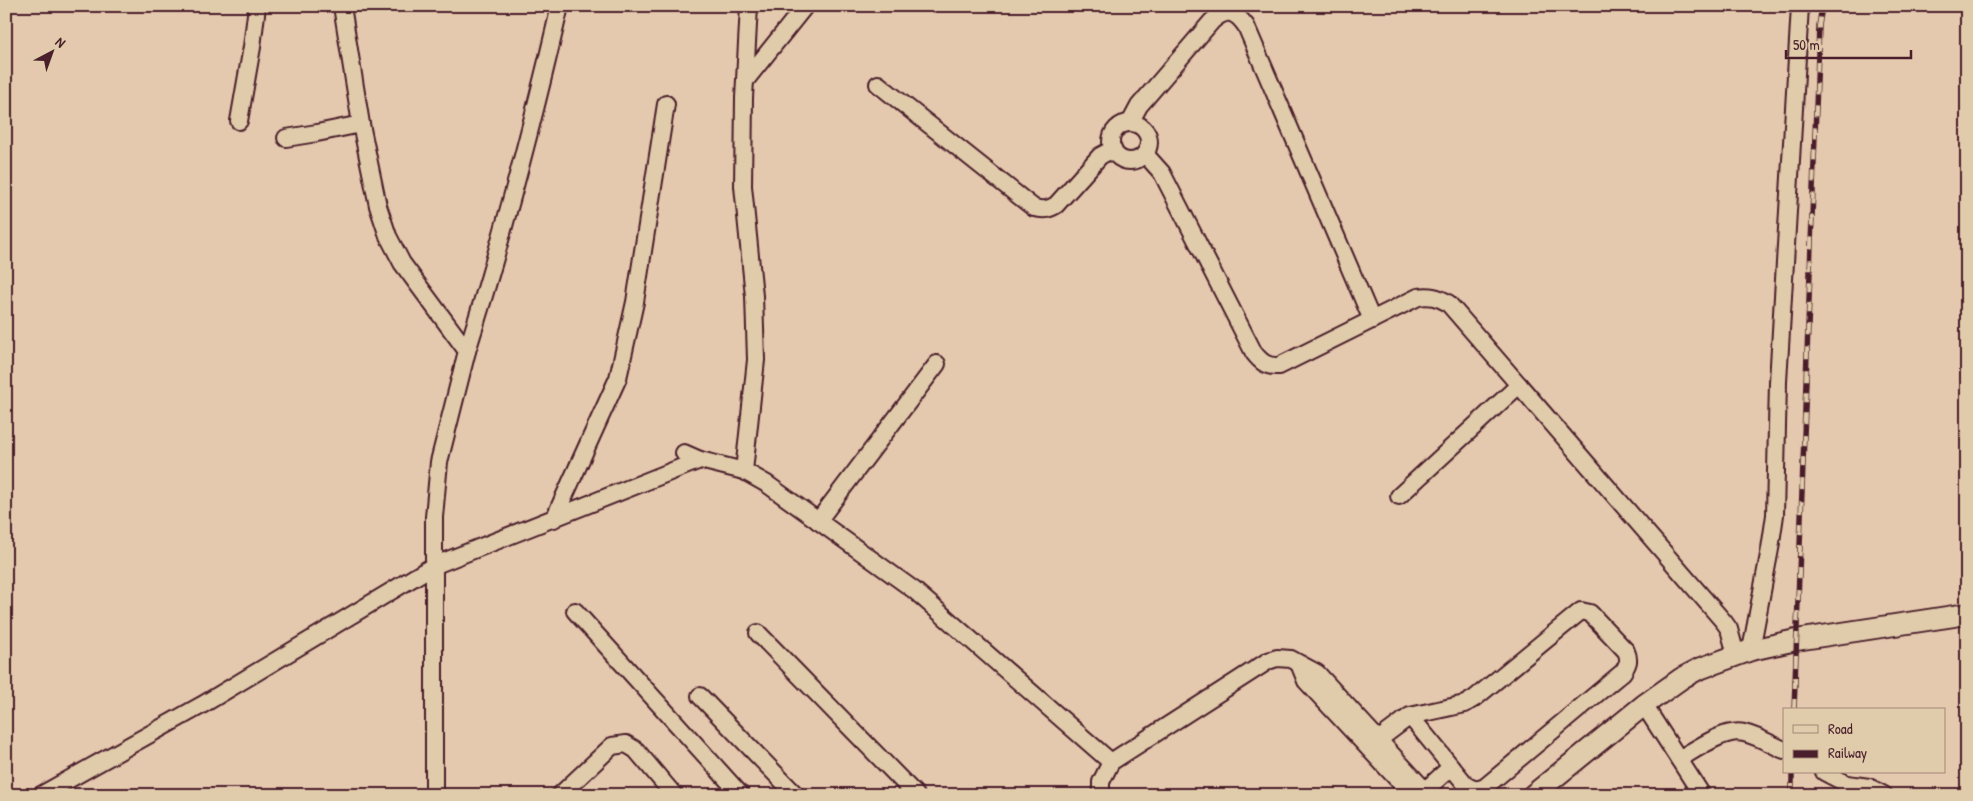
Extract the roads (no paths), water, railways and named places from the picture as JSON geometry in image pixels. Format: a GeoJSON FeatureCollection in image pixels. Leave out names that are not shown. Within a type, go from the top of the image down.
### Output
{"type":"FeatureCollection","features":[{"type":"Feature","properties":{"kind":"main road"},"geometry":{"type":"LineString","coordinates":[[1533,795],[1644,705],[1682,678],[1699,669],[1743,653],[1796,640],[1967,614]]}},
{"type":"Feature","properties":{"kind":"street"},"geometry":{"type":"LineString","coordinates":[[240,121],[257,6]]}},
{"type":"Feature","properties":{"kind":"street"},"geometry":{"type":"LineString","coordinates":[[342,6],[361,124],[378,206],[388,236],[402,263],[467,351]]}},
{"type":"Feature","properties":{"kind":"street"},"geometry":{"type":"LineString","coordinates":[[434,795],[434,517],[439,462],[467,351],[491,273],[541,88],[560,6]]}},
{"type":"Feature","properties":{"kind":"street"},"geometry":{"type":"LineString","coordinates":[[744,471],[756,360],[754,296],[744,186],[745,82],[749,6]]}},
{"type":"Feature","properties":{"kind":"street"},"geometry":{"type":"LineString","coordinates":[[745,82],[805,6]]}},
{"type":"Feature","properties":{"kind":"street"},"geometry":{"type":"LineString","coordinates":[[1743,653],[1770,549],[1775,515],[1778,382],[1800,6]]}},
{"type":"Feature","properties":{"kind":"street"},"geometry":{"type":"LineString","coordinates":[[1130,123],[1138,106],[1212,21],[1220,14],[1229,12],[1239,16],[1246,26],[1372,320]]}},
{"type":"Feature","properties":{"kind":"street"},"geometry":{"type":"LineString","coordinates":[[878,84],[1034,208],[1042,210],[1056,205],[1100,156],[1113,149]]}},
{"type":"Feature","properties":{"kind":"street"},"geometry":{"type":"LineString","coordinates":[[554,519],[618,378],[635,302],[666,104]]}},
{"type":"Feature","properties":{"kind":"street"},"geometry":{"type":"LineString","coordinates":[[1130,123],[1142,127],[1148,136],[1148,149],[1140,158],[1127,160],[1116,154],[1113,149],[1112,142],[1115,131],[1119,127],[1130,123]]}},
{"type":"Feature","properties":{"kind":"street"},"geometry":{"type":"LineString","coordinates":[[286,138],[317,134],[361,124]]}},
{"type":"Feature","properties":{"kind":"street"},"geometry":{"type":"LineString","coordinates":[[1145,154],[1162,173],[1254,353],[1265,364],[1272,367],[1279,366],[1418,297],[1429,295],[1448,303],[1724,622],[1743,653]]}},
{"type":"Feature","properties":{"kind":"street"},"geometry":{"type":"LineString","coordinates":[[818,521],[937,364]]}},
{"type":"Feature","properties":{"kind":"street"},"geometry":{"type":"LineString","coordinates":[[1398,496],[1519,385]]}},
{"type":"Feature","properties":{"kind":"street"},"geometry":{"type":"LineString","coordinates":[[684,453],[700,460],[744,471],[767,484],[914,590],[1111,762]]}},
{"type":"Feature","properties":{"kind":"street"},"geometry":{"type":"LineString","coordinates":[[41,795],[202,705],[434,566],[700,460]]}},
{"type":"Feature","properties":{"kind":"street"},"geometry":{"type":"LineString","coordinates":[[575,611],[732,792]]}},
{"type":"Feature","properties":{"kind":"street"},"geometry":{"type":"LineString","coordinates":[[1373,743],[1410,716],[1465,704],[1475,698],[1581,611],[1590,613],[1626,651],[1629,657],[1629,662],[1623,672],[1485,787],[1473,790],[1467,786],[1410,716]]}},
{"type":"Feature","properties":{"kind":"street"},"geometry":{"type":"LineString","coordinates":[[758,632],[916,795]]}},
{"type":"Feature","properties":{"kind":"street"},"geometry":{"type":"LineString","coordinates":[[1101,795],[1102,782],[1111,762],[1268,661],[1284,658],[1291,659],[1300,666],[1306,681],[1373,743],[1421,794],[1451,767]]}},
{"type":"Feature","properties":{"kind":"street"},"geometry":{"type":"LineString","coordinates":[[700,696],[796,795]]}},
{"type":"Feature","properties":{"kind":"street"},"geometry":{"type":"LineString","coordinates":[[1644,705],[1702,795]]}},
{"type":"Feature","properties":{"kind":"street"},"geometry":{"type":"LineString","coordinates":[[1679,759],[1722,736],[1738,732],[1745,733],[1783,750]]}},
{"type":"Feature","properties":{"kind":"street"},"geometry":{"type":"LineString","coordinates":[[560,795],[612,746],[626,744],[636,750],[674,795]]}},
{"type":"Feature","properties":{"kind":"street"},"geometry":{"type":"LineString","coordinates":[[1828,774],[1847,784],[1869,787],[1884,795]]}},
{"type":"Feature","properties":{"kind":"railway"},"geometry":{"type":"LineString","coordinates":[[1794,708],[1819,26],[1822,6]]}},
{"type":"Feature","properties":{"kind":"railway"},"geometry":{"type":"LineString","coordinates":[[1792,774],[1792,795]]}}]}
